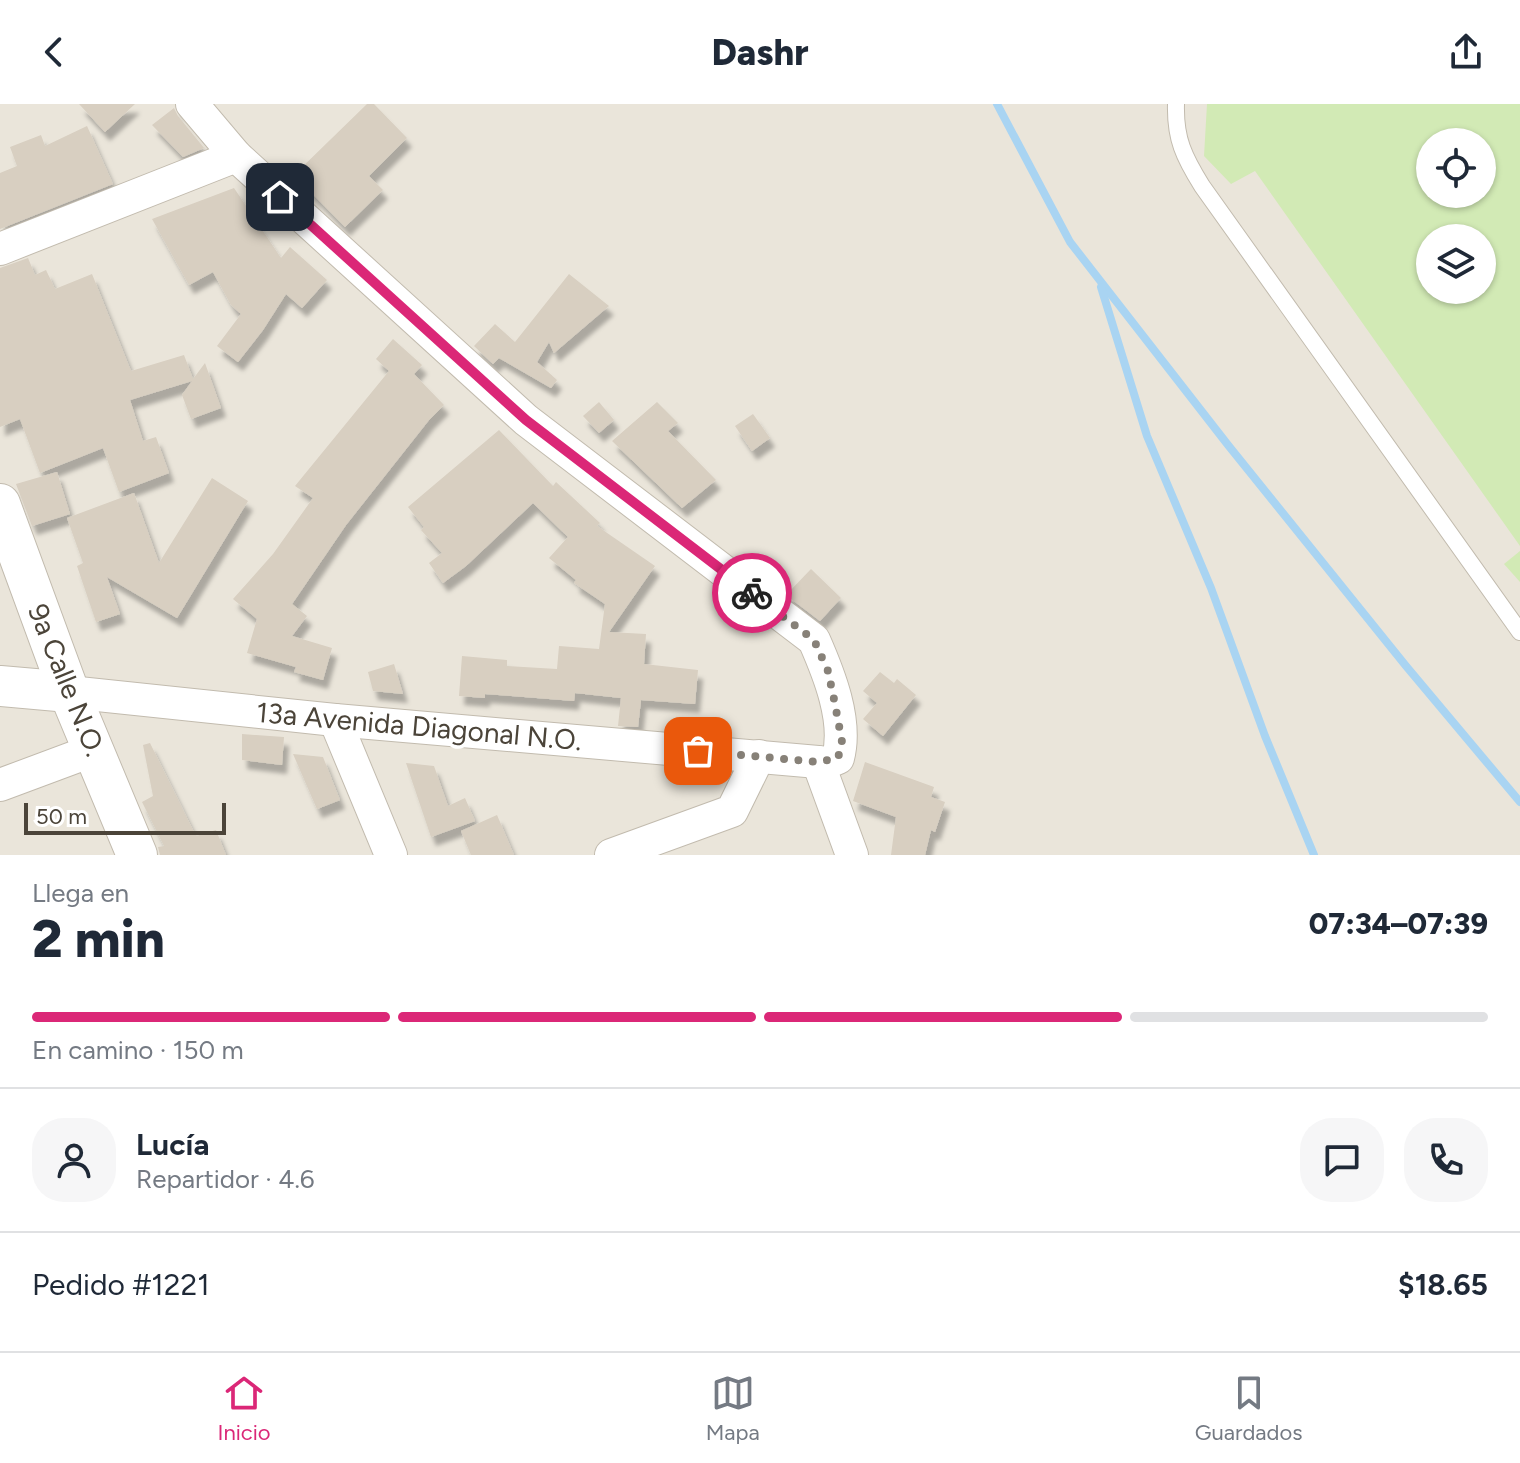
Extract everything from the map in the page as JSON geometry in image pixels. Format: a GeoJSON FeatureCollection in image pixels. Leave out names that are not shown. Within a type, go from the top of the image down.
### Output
{"type":"FeatureCollection","features":[{"type":"Feature","properties":{"kind":"street"},"geometry":{"type":"LineString","coordinates":[[192,104],[236,156],[526,420],[814,640],[828,671],[842,742],[828,760],[852,855]]}},
{"type":"Feature","properties":{"kind":"street"},"geometry":{"type":"LineString","coordinates":[[0,249],[236,156]]}},
{"type":"Feature","properties":{"kind":"street","name":"9a Calle N.O."},"geometry":{"type":"LineString","coordinates":[[0,504],[69,692],[137,855]]}},
{"type":"Feature","properties":{"kind":"street","name":"13a Avenida Diagonal N.O."},"geometry":{"type":"LineString","coordinates":[[0,686],[335,720],[828,760]]}},
{"type":"Feature","properties":{"kind":"street"},"geometry":{"type":"LineString","coordinates":[[335,720],[391,855]]}},
{"type":"Feature","properties":{"kind":"street"},"geometry":{"type":"LineString","coordinates":[[0,785],[94,750]]}},
{"type":"Feature","properties":{"kind":"street"},"geometry":{"type":"LineString","coordinates":[[611,855],[732,811],[759,756]]}},
{"type":"Feature","properties":{"kind":"lane"},"geometry":{"type":"LineString","coordinates":[[1176,104],[1176,124],[1183,155],[1202,186],[1514,617],[1520,632]]}},
{"type":"Feature","properties":{"kind":"shaded area"},"geometry":{"type":"Polygon","coordinates":[[[0,104],[1520,104],[1520,855],[0,855],[0,104]]]}},
{"type":"Feature","properties":{"kind":"green space"},"geometry":{"type":"Polygon","coordinates":[[[1207,104],[1520,104],[1520,546],[1255,171],[1231,184],[1204,156],[1207,104]]]}},
{"type":"Feature","properties":{"kind":"green space"},"geometry":{"type":"Polygon","coordinates":[[[1520,551],[1520,582],[1504,564],[1520,551]]]}},
{"type":"Feature","properties":{"kind":"building"},"geometry":{"type":"Polygon","coordinates":[[[79,104],[135,104],[105,132],[79,104]]]}},
{"type":"Feature","properties":{"kind":"building"},"geometry":{"type":"Polygon","coordinates":[[[367,104],[374,104],[407,138],[369,176],[383,190],[345,227],[294,175],[367,104]]]}},
{"type":"Feature","properties":{"kind":"building"},"geometry":{"type":"Polygon","coordinates":[[[174,108],[204,148],[183,157],[152,125],[174,108]]]}},
{"type":"Feature","properties":{"kind":"building"},"geometry":{"type":"Polygon","coordinates":[[[87,126],[113,184],[0,229],[0,173],[17,166],[10,147],[41,135],[45,146],[87,126]]]}},
{"type":"Feature","properties":{"kind":"building"},"geometry":{"type":"Polygon","coordinates":[[[234,188],[281,258],[290,247],[327,280],[302,308],[286,294],[238,362],[217,346],[241,314],[231,305],[213,272],[189,285],[152,219],[234,188]]]}},
{"type":"Feature","properties":{"kind":"building"},"geometry":{"type":"Polygon","coordinates":[[[28,258],[35,275],[46,270],[55,289],[92,274],[131,371],[184,355],[193,379],[205,363],[221,408],[191,419],[182,395],[192,381],[130,400],[143,441],[156,437],[169,473],[119,492],[103,448],[40,473],[20,419],[0,427],[0,268],[28,258]]]}},
{"type":"Feature","properties":{"kind":"building"},"geometry":{"type":"Polygon","coordinates":[[[569,274],[609,306],[554,353],[549,342],[537,362],[557,380],[551,388],[499,358],[493,364],[474,346],[495,324],[515,342],[569,274]]]}},
{"type":"Feature","properties":{"kind":"building"},"geometry":{"type":"Polygon","coordinates":[[[393,339],[422,365],[414,374],[444,405],[346,525],[292,604],[307,616],[292,636],[332,648],[323,680],[294,672],[296,667],[247,653],[257,619],[233,599],[273,554],[313,498],[295,486],[389,371],[376,359],[393,339]]]}},
{"type":"Feature","properties":{"kind":"building"},"geometry":{"type":"Polygon","coordinates":[[[599,402],[614,420],[599,433],[583,416],[599,402]]]}},
{"type":"Feature","properties":{"kind":"building"},"geometry":{"type":"Polygon","coordinates":[[[657,402],[678,423],[668,431],[716,480],[682,508],[612,441],[657,402]]]}},
{"type":"Feature","properties":{"kind":"building"},"geometry":{"type":"Polygon","coordinates":[[[753,414],[770,438],[752,451],[735,426],[753,414]]]}},
{"type":"Feature","properties":{"kind":"building"},"geometry":{"type":"Polygon","coordinates":[[[499,430],[553,486],[556,482],[600,523],[597,526],[655,566],[609,632],[646,634],[644,664],[698,670],[695,704],[641,700],[638,727],[618,726],[621,698],[575,693],[574,701],[485,694],[485,698],[459,696],[462,656],[507,660],[507,666],[557,669],[559,646],[599,649],[605,604],[574,583],[576,580],[549,558],[568,537],[533,503],[466,566],[443,583],[429,563],[442,553],[421,530],[424,527],[408,507],[499,430]]]}},
{"type":"Feature","properties":{"kind":"building"},"geometry":{"type":"Polygon","coordinates":[[[57,472],[70,514],[32,526],[16,484],[57,472]]]}},
{"type":"Feature","properties":{"kind":"building"},"geometry":{"type":"Polygon","coordinates":[[[212,478],[248,501],[177,618],[107,577],[120,614],[96,622],[77,566],[83,563],[67,518],[134,493],[159,563],[212,478]]]}},
{"type":"Feature","properties":{"kind":"building"},"geometry":{"type":"Polygon","coordinates":[[[811,569],[841,598],[820,621],[786,595],[811,569]]]}},
{"type":"Feature","properties":{"kind":"building"},"geometry":{"type":"Polygon","coordinates":[[[394,664],[403,694],[373,691],[368,672],[394,664]]]}},
{"type":"Feature","properties":{"kind":"building"},"geometry":{"type":"Polygon","coordinates":[[[880,672],[894,683],[897,679],[916,695],[883,736],[863,719],[877,703],[863,691],[880,672]]]}},
{"type":"Feature","properties":{"kind":"building"},"geometry":{"type":"Polygon","coordinates":[[[242,734],[284,737],[282,765],[242,760],[242,734]]]}},
{"type":"Feature","properties":{"kind":"building"},"geometry":{"type":"Polygon","coordinates":[[[150,743],[196,836],[216,830],[226,855],[160,855],[158,847],[164,846],[142,802],[153,796],[143,745],[150,743]]]}},
{"type":"Feature","properties":{"kind":"building"},"geometry":{"type":"Polygon","coordinates":[[[293,754],[323,757],[340,800],[317,809],[293,754]]]}},
{"type":"Feature","properties":{"kind":"building"},"geometry":{"type":"Polygon","coordinates":[[[865,762],[934,787],[931,797],[945,802],[935,832],[931,830],[925,855],[891,855],[896,817],[853,801],[865,762]]]}},
{"type":"Feature","properties":{"kind":"building"},"geometry":{"type":"Polygon","coordinates":[[[406,763],[434,766],[448,806],[465,798],[475,821],[431,837],[406,763]]]}},
{"type":"Feature","properties":{"kind":"building"},"geometry":{"type":"Polygon","coordinates":[[[497,815],[514,855],[471,855],[461,831],[497,815]]]}},
{"type":"Feature","properties":{"kind":"waterway"},"geometry":{"type":"LineString","coordinates":[[997,104],[1070,242],[1228,445],[1520,802]]}},
{"type":"Feature","properties":{"kind":"waterway"},"geometry":{"type":"LineString","coordinates":[[1101,287],[1147,436],[1211,588],[1265,736],[1314,855]]}},
{"type":"Feature","properties":{"kind":"way so far"},"geometry":{"type":"LineString","coordinates":[[698,751],[826,763],[838,758],[842,742],[835,704],[828,671],[814,640],[752,593]]}},
{"type":"Feature","properties":{"kind":"route"},"geometry":{"type":"LineString","coordinates":[[280,197],[526,420],[752,593]]}}]}
